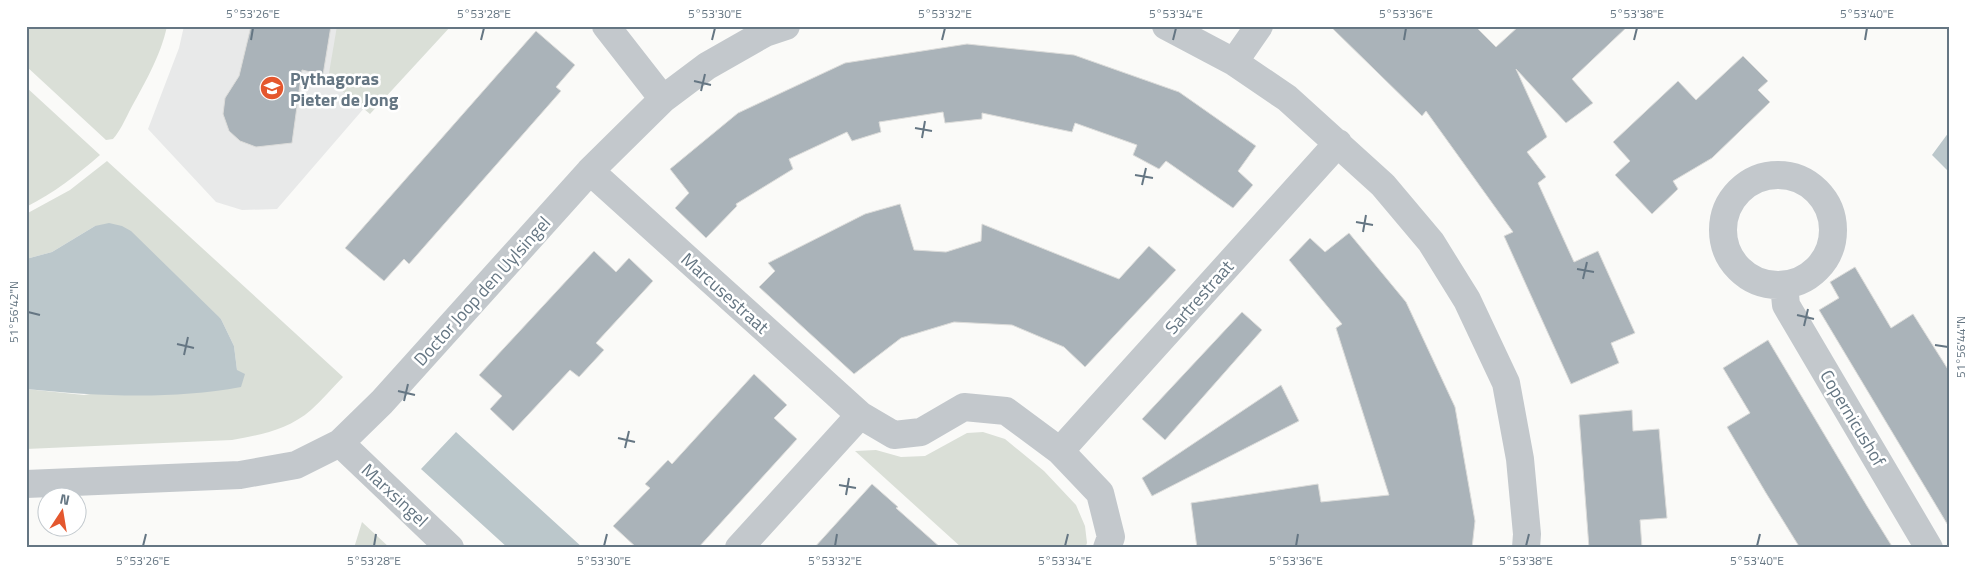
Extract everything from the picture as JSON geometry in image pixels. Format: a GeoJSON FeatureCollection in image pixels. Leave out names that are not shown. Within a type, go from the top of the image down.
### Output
{"type":"FeatureCollection","features":[{"type":"Feature","properties":{"kind":"street"},"geometry":{"type":"LineString","coordinates":[[606,26],[663,99]]}},
{"type":"Feature","properties":{"kind":"street","name":"Doctor Joop den Uylsingel"},"geometry":{"type":"LineString","coordinates":[[26,484],[240,475],[296,465],[340,443],[382,402],[590,171],[663,99],[707,66],[765,33],[786,26]]}},
{"type":"Feature","properties":{"kind":"street"},"geometry":{"type":"LineString","coordinates":[[1166,26],[1234,62],[1286,98],[1383,185],[1431,242],[1467,300],[1506,383],[1520,459],[1527,534],[1526,548]]}},
{"type":"Feature","properties":{"kind":"street"},"geometry":{"type":"LineString","coordinates":[[1234,62],[1259,26]]}},
{"type":"Feature","properties":{"kind":"street","name":"Sartrestraat"},"geometry":{"type":"LineString","coordinates":[[1060,451],[1338,143]]}},
{"type":"Feature","properties":{"kind":"street","name":"Marcusestraat"},"geometry":{"type":"LineString","coordinates":[[590,171],[860,415],[894,436],[921,432],[964,407],[1006,411],[1060,451],[1100,493],[1111,537],[1107,548]]}},
{"type":"Feature","properties":{"kind":"street"},"geometry":{"type":"LineString","coordinates":[[1768,176],[1786,176],[1803,181],[1817,191],[1828,205],[1833,223],[1833,240],[1827,257],[1816,272],[1801,281],[1784,285],[1765,284],[1748,277],[1734,264],[1725,247],[1722,229],[1726,210],[1736,194],[1750,182],[1768,176]]}},
{"type":"Feature","properties":{"kind":"street","name":"Copernicushof"},"geometry":{"type":"LineString","coordinates":[[1784,285],[1786,305],[1929,548]]}},
{"type":"Feature","properties":{"kind":"street"},"geometry":{"type":"LineString","coordinates":[[739,548],[860,415]]}},
{"type":"Feature","properties":{"kind":"street","name":"Marxsingel"},"geometry":{"type":"LineString","coordinates":[[340,443],[450,548]]}},
{"type":"Feature","properties":{"kind":"shaded area"},"geometry":{"type":"Polygon","coordinates":[[[26,26],[167,26],[151,70],[122,126],[113,139],[106,140],[26,66],[26,26]]]}},
{"type":"Feature","properties":{"kind":"shaded area","name":"Pythagoras Pieter de Jong"},"geometry":{"type":"Polygon","coordinates":[[[184,26],[435,26],[277,209],[242,210],[216,202],[148,129],[179,48],[184,26]]]}},
{"type":"Feature","properties":{"kind":"shaded area"},"geometry":{"type":"Polygon","coordinates":[[[337,26],[451,26],[370,114],[328,79],[337,26]]]}},
{"type":"Feature","properties":{"kind":"shaded area"},"geometry":{"type":"Polygon","coordinates":[[[26,87],[100,155],[65,183],[26,207],[26,87]]]}},
{"type":"Feature","properties":{"kind":"shaded area"},"geometry":{"type":"Polygon","coordinates":[[[1949,132],[1949,172],[1932,155],[1949,132]]]}},
{"type":"Feature","properties":{"kind":"shaded area"},"geometry":{"type":"Polygon","coordinates":[[[107,161],[343,377],[311,410],[283,427],[263,434],[232,440],[26,449],[26,389],[84,395],[237,370],[234,346],[221,319],[95,226],[52,252],[26,259],[26,214],[70,190],[107,161]]]}},
{"type":"Feature","properties":{"kind":"shaded area"},"geometry":{"type":"Polygon","coordinates":[[[109,223],[122,226],[131,231],[221,319],[234,346],[237,370],[245,374],[241,387],[187,394],[133,396],[26,389],[26,259],[52,252],[95,226],[109,223]]]}},
{"type":"Feature","properties":{"kind":"shaded area"},"geometry":{"type":"Polygon","coordinates":[[[456,432],[583,548],[508,548],[421,469],[456,432]]]}},
{"type":"Feature","properties":{"kind":"shaded area"},"geometry":{"type":"Polygon","coordinates":[[[983,432],[1005,439],[1044,471],[1076,505],[1085,526],[1087,543],[1085,548],[962,548],[855,451],[876,450],[901,457],[925,456],[967,433],[983,432]]]}},
{"type":"Feature","properties":{"kind":"shaded area"},"geometry":{"type":"Polygon","coordinates":[[[362,522],[390,548],[354,548],[362,522]]]}},
{"type":"Feature","properties":{"kind":"building"},"geometry":{"type":"Polygon","coordinates":[[[251,26],[331,26],[323,75],[302,70],[292,143],[256,147],[240,141],[229,131],[223,114],[225,98],[239,76],[251,26]]]}},
{"type":"Feature","properties":{"kind":"building"},"geometry":{"type":"Polygon","coordinates":[[[1330,26],[1475,26],[1496,47],[1519,26],[1628,26],[1572,79],[1593,103],[1566,123],[1516,69],[1547,137],[1527,152],[1546,177],[1538,183],[1574,262],[1598,251],[1635,333],[1611,343],[1619,363],[1571,384],[1504,236],[1513,232],[1426,111],[1422,116],[1330,26]]]}},
{"type":"Feature","properties":{"kind":"building"},"geometry":{"type":"Polygon","coordinates":[[[536,31],[575,65],[556,87],[561,91],[409,264],[404,259],[384,281],[345,248],[536,31]]]}},
{"type":"Feature","properties":{"kind":"building"},"geometry":{"type":"Polygon","coordinates":[[[967,44],[1074,55],[1179,92],[1256,146],[1238,171],[1253,185],[1233,208],[1166,161],[1159,169],[1133,155],[1137,145],[1075,123],[1072,132],[982,113],[982,119],[945,123],[943,112],[879,122],[881,132],[852,141],[847,132],[789,159],[793,169],[736,204],[737,206],[706,238],[675,208],[689,193],[670,169],[738,113],[845,63],[967,44]]]}},
{"type":"Feature","properties":{"kind":"building"},"geometry":{"type":"Polygon","coordinates":[[[1743,56],[1768,81],[1758,90],[1770,102],[1712,158],[1673,181],[1678,189],[1652,214],[1615,175],[1630,161],[1613,142],[1678,81],[1696,100],[1743,56]]]}},
{"type":"Feature","properties":{"kind":"building"},"geometry":{"type":"Polygon","coordinates":[[[900,204],[914,250],[946,252],[981,241],[982,224],[1119,279],[1149,246],[1176,270],[1085,367],[1064,347],[1012,325],[954,322],[901,338],[854,374],[759,287],[775,271],[768,263],[865,214],[900,204]]]}},
{"type":"Feature","properties":{"kind":"building"},"geometry":{"type":"Polygon","coordinates":[[[1349,233],[1406,302],[1455,407],[1475,521],[1472,548],[1197,548],[1191,503],[1318,484],[1321,502],[1389,495],[1336,328],[1342,324],[1289,260],[1310,238],[1325,252],[1349,233]]]}},
{"type":"Feature","properties":{"kind":"building"},"geometry":{"type":"Polygon","coordinates":[[[594,251],[616,272],[629,258],[653,281],[596,343],[604,350],[579,377],[570,370],[513,431],[490,409],[502,396],[479,375],[594,251]]]}},
{"type":"Feature","properties":{"kind":"building"},"geometry":{"type":"Polygon","coordinates":[[[1855,267],[1891,328],[1913,314],[1949,371],[1949,527],[1819,310],[1839,298],[1830,282],[1855,267]]]}},
{"type":"Feature","properties":{"kind":"building"},"geometry":{"type":"Polygon","coordinates":[[[1242,312],[1262,330],[1165,440],[1142,419],[1242,312]]]}},
{"type":"Feature","properties":{"kind":"building"},"geometry":{"type":"Polygon","coordinates":[[[1768,340],[1893,548],[1800,548],[1766,493],[1727,427],[1750,413],[1723,368],[1768,340]]]}},
{"type":"Feature","properties":{"kind":"building"},"geometry":{"type":"Polygon","coordinates":[[[754,374],[787,405],[774,418],[797,439],[698,548],[637,548],[613,526],[650,488],[645,484],[668,460],[672,464],[754,374]]]}},
{"type":"Feature","properties":{"kind":"building"},"geometry":{"type":"Polygon","coordinates":[[[1281,385],[1299,421],[1152,496],[1142,478],[1281,385]]]}},
{"type":"Feature","properties":{"kind":"building"},"geometry":{"type":"Polygon","coordinates":[[[1632,410],[1633,431],[1659,429],[1667,518],[1640,520],[1642,548],[1589,548],[1579,415],[1632,410]]]}},
{"type":"Feature","properties":{"kind":"building"},"geometry":{"type":"Polygon","coordinates":[[[872,484],[898,507],[896,508],[941,548],[814,548],[872,484]]]}},
{"type":"Feature","properties":{"kind":"place","name":"Pythagoras Pieter de Jong"},"geometry":{"type":"Point","coordinates":[272,88]}}]}
